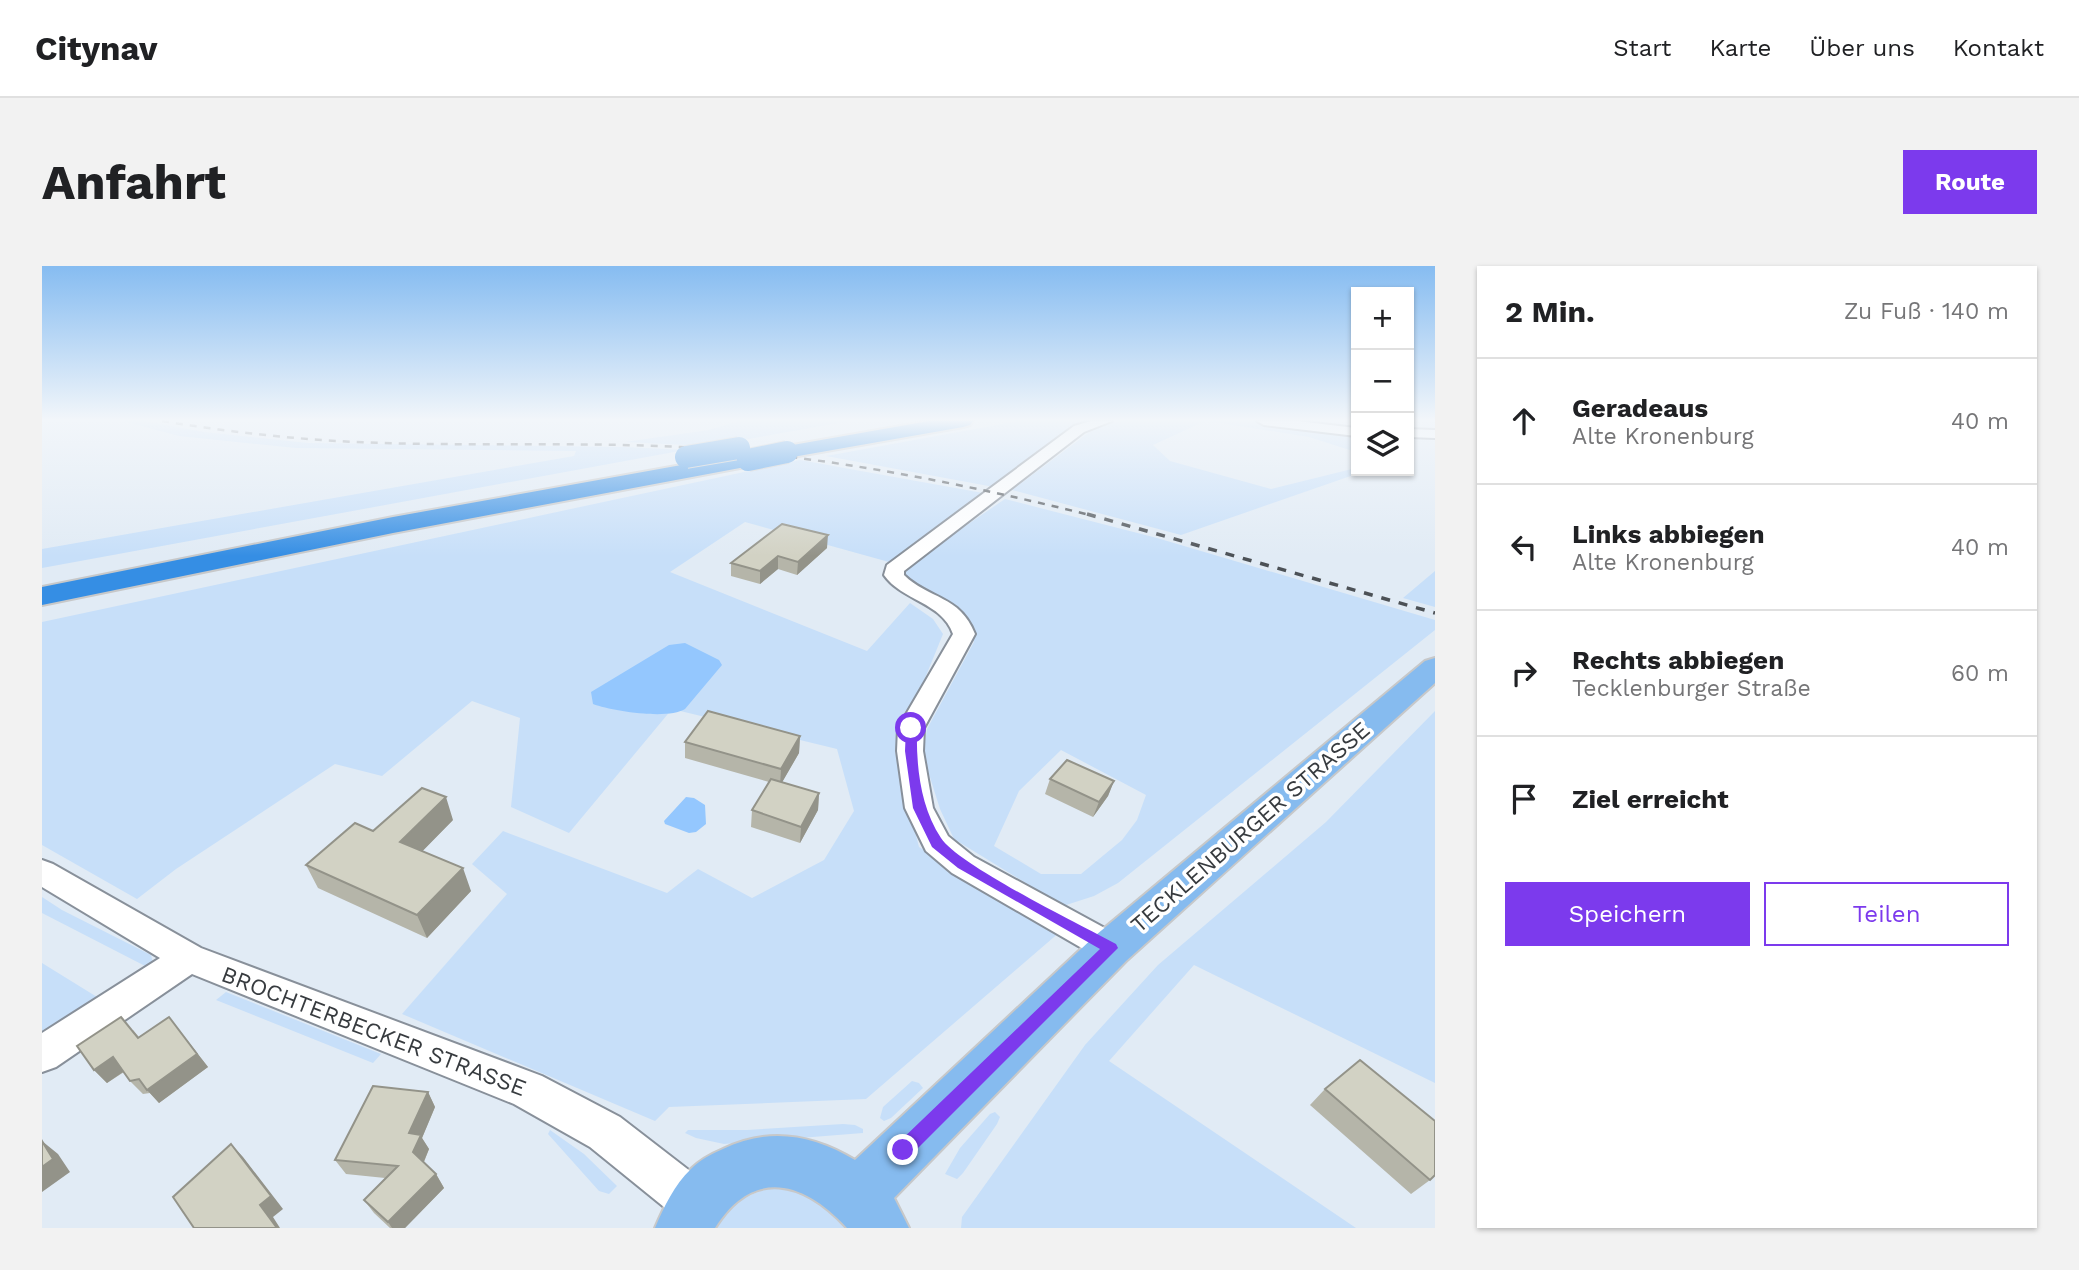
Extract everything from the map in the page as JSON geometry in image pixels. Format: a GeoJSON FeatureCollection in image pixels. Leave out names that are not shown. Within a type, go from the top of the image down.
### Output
{"type":"FeatureCollection","features":[{"type":"Feature","properties":{"kind":"highway"},"geometry":{"type":"LineString","coordinates":[[42,579],[639,466]]}},
{"type":"Feature","properties":{"kind":"highway"},"geometry":{"type":"LineString","coordinates":[[42,596],[684,466]]}},
{"type":"Feature","properties":{"kind":"main road","name":"TECKLENBURGER STRASSE"},"geometry":{"type":"LineString","coordinates":[[869,1212],[1111,948],[1435,667]]}},
{"type":"Feature","properties":{"kind":"main road"},"geometry":{"type":"LineString","coordinates":[[690,1216],[723,1177],[756,1162],[792,1161],[827,1172],[869,1212]]}},
{"type":"Feature","properties":{"kind":"street"},"geometry":{"type":"LineString","coordinates":[[1030,466],[894,569],[894,575],[900,582],[949,611],[962,623],[964,634],[911,728],[910,751],[919,808],[937,843],[963,865],[1111,948]]}},
{"type":"Feature","properties":{"kind":"street","name":"BROCHTERBECKER STRASSE"},"geometry":{"type":"LineString","coordinates":[[42,872],[189,958],[528,1090],[605,1132],[690,1216]]}},
{"type":"Feature","properties":{"kind":"street"},"geometry":{"type":"LineString","coordinates":[[42,1054],[189,958]]}},
{"type":"Feature","properties":{"kind":"shaded area"},"geometry":{"type":"Polygon","coordinates":[[[517,466],[598,466],[42,568],[42,549],[517,466]]]}},
{"type":"Feature","properties":{"kind":"shaded area"},"geometry":{"type":"Polygon","coordinates":[[[772,466],[833,466],[983,493],[889,562],[745,522],[670,572],[867,651],[910,603],[933,619],[943,634],[895,752],[919,847],[1061,931],[866,1099],[669,1107],[655,1121],[402,1014],[507,894],[472,864],[503,831],[667,893],[698,869],[752,898],[824,860],[854,811],[837,749],[672,709],[569,833],[511,807],[520,718],[472,701],[382,776],[335,764],[176,869],[137,899],[42,845],[42,622],[772,466]]]}},
{"type":"Feature","properties":{"kind":"shaded area"},"geometry":{"type":"Polygon","coordinates":[[[880,466],[1022,466],[994,487],[880,466]]]}},
{"type":"Feature","properties":{"kind":"shaded area"},"geometry":{"type":"Polygon","coordinates":[[[1044,466],[1188,466],[1271,489],[1351,469],[1351,476],[1181,535],[1012,490],[1044,466]]]}},
{"type":"Feature","properties":{"kind":"shaded area"},"geometry":{"type":"Polygon","coordinates":[[[1005,499],[1157,538],[1435,620],[1435,630],[1118,883],[1094,896],[1063,906],[954,839],[940,809],[923,755],[927,729],[974,642],[970,633],[906,578],[905,567],[1005,499]],[[1061,750],[1019,791],[994,846],[1041,874],[1081,874],[1122,840],[1137,820],[1146,795],[1061,750]]]}},
{"type":"Feature","properties":{"kind":"shaded area"},"geometry":{"type":"Polygon","coordinates":[[[1435,571],[1435,607],[1403,598],[1435,571]]]}},
{"type":"Feature","properties":{"kind":"shaded area"},"geometry":{"type":"Polygon","coordinates":[[[1435,711],[1435,1083],[1194,965],[1109,1061],[1356,1228],[961,1228],[962,1217],[1085,1045],[1158,965],[1326,822],[1435,711]]]}},
{"type":"Feature","properties":{"kind":"shaded area"},"geometry":{"type":"Polygon","coordinates":[[[42,897],[151,955],[153,963],[149,968],[42,913],[42,897]]]}},
{"type":"Feature","properties":{"kind":"shaded area"},"geometry":{"type":"Polygon","coordinates":[[[42,963],[97,997],[42,1032],[42,963]]]}},
{"type":"Feature","properties":{"kind":"shaded area"},"geometry":{"type":"Polygon","coordinates":[[[226,992],[381,1054],[373,1063],[216,1000],[226,992]]]}},
{"type":"Feature","properties":{"kind":"shaded area"},"geometry":{"type":"Polygon","coordinates":[[[912,1081],[923,1088],[891,1118],[884,1121],[880,1118],[883,1107],[912,1081]]]}},
{"type":"Feature","properties":{"kind":"shaded area"},"geometry":{"type":"Polygon","coordinates":[[[995,1112],[1000,1117],[997,1124],[963,1173],[957,1179],[945,1174],[960,1148],[990,1114],[995,1112]]]}},
{"type":"Feature","properties":{"kind":"shaded area"},"geometry":{"type":"Polygon","coordinates":[[[855,1125],[863,1129],[863,1133],[724,1144],[685,1133],[688,1130],[747,1130],[855,1125]]]}},
{"type":"Feature","properties":{"kind":"shaded area"},"geometry":{"type":"Polygon","coordinates":[[[550,1130],[584,1154],[617,1186],[609,1194],[599,1191],[548,1134],[550,1130]]]}},
{"type":"Feature","properties":{"kind":"shaded area"},"geometry":{"type":"Polygon","coordinates":[[[769,1188],[796,1191],[815,1197],[850,1228],[713,1228],[737,1203],[769,1188]]]}},
{"type":"Feature","properties":{"kind":"water"},"geometry":{"type":"Polygon","coordinates":[[[685,643],[719,660],[722,665],[685,709],[653,714],[626,712],[593,704],[591,692],[669,645],[685,643]]]}},
{"type":"Feature","properties":{"kind":"water"},"geometry":{"type":"Polygon","coordinates":[[[686,797],[694,798],[705,805],[706,824],[696,832],[689,833],[665,824],[664,821],[686,797]]]}},
{"type":"Feature","properties":{"kind":"building"},"geometry":{"type":"Polygon","coordinates":[[[782,524],[828,535],[798,562],[778,556],[760,571],[731,563],[782,524]]]}},
{"type":"Feature","properties":{"kind":"building"},"geometry":{"type":"Polygon","coordinates":[[[708,711],[800,736],[781,769],[685,742],[708,711]]]}},
{"type":"Feature","properties":{"kind":"building"},"geometry":{"type":"Polygon","coordinates":[[[1067,760],[1114,781],[1099,802],[1050,779],[1067,760]]]}},
{"type":"Feature","properties":{"kind":"building"},"geometry":{"type":"Polygon","coordinates":[[[771,779],[819,793],[801,827],[752,810],[771,779]]]}},
{"type":"Feature","properties":{"kind":"building"},"geometry":{"type":"Polygon","coordinates":[[[422,788],[446,797],[400,842],[463,868],[417,915],[306,865],[355,823],[373,831],[422,788]]]}},
{"type":"Feature","properties":{"kind":"building"},"geometry":{"type":"Polygon","coordinates":[[[121,1017],[138,1038],[169,1017],[197,1054],[147,1090],[139,1079],[130,1081],[113,1057],[94,1070],[77,1046],[121,1017]]]}},
{"type":"Feature","properties":{"kind":"building"},"geometry":{"type":"Polygon","coordinates":[[[1360,1060],[1435,1121],[1435,1175],[1430,1180],[1325,1089],[1360,1060]]]}},
{"type":"Feature","properties":{"kind":"building"},"geometry":{"type":"Polygon","coordinates":[[[373,1086],[428,1092],[409,1133],[421,1135],[413,1152],[436,1174],[388,1222],[364,1200],[398,1166],[335,1160],[373,1086]]]}},
{"type":"Feature","properties":{"kind":"building"},"geometry":{"type":"Polygon","coordinates":[[[42,1141],[53,1159],[42,1167],[42,1141]]]}},
{"type":"Feature","properties":{"kind":"building"},"geometry":{"type":"Polygon","coordinates":[[[231,1144],[271,1196],[260,1205],[277,1228],[194,1228],[173,1197],[231,1144]]]}},
{"type":"Feature","properties":{"kind":"railway"},"geometry":{"type":"LineString","coordinates":[[854,466],[940,481],[1094,516]]}},
{"type":"Feature","properties":{"kind":"railway"},"geometry":{"type":"LineString","coordinates":[[1087,514],[1435,613]]}},
{"type":"Feature","properties":{"kind":"route"},"geometry":{"type":"LineString","coordinates":[[903,1150],[1111,948],[963,865],[937,843],[919,808],[910,751],[911,728]]}}]}
